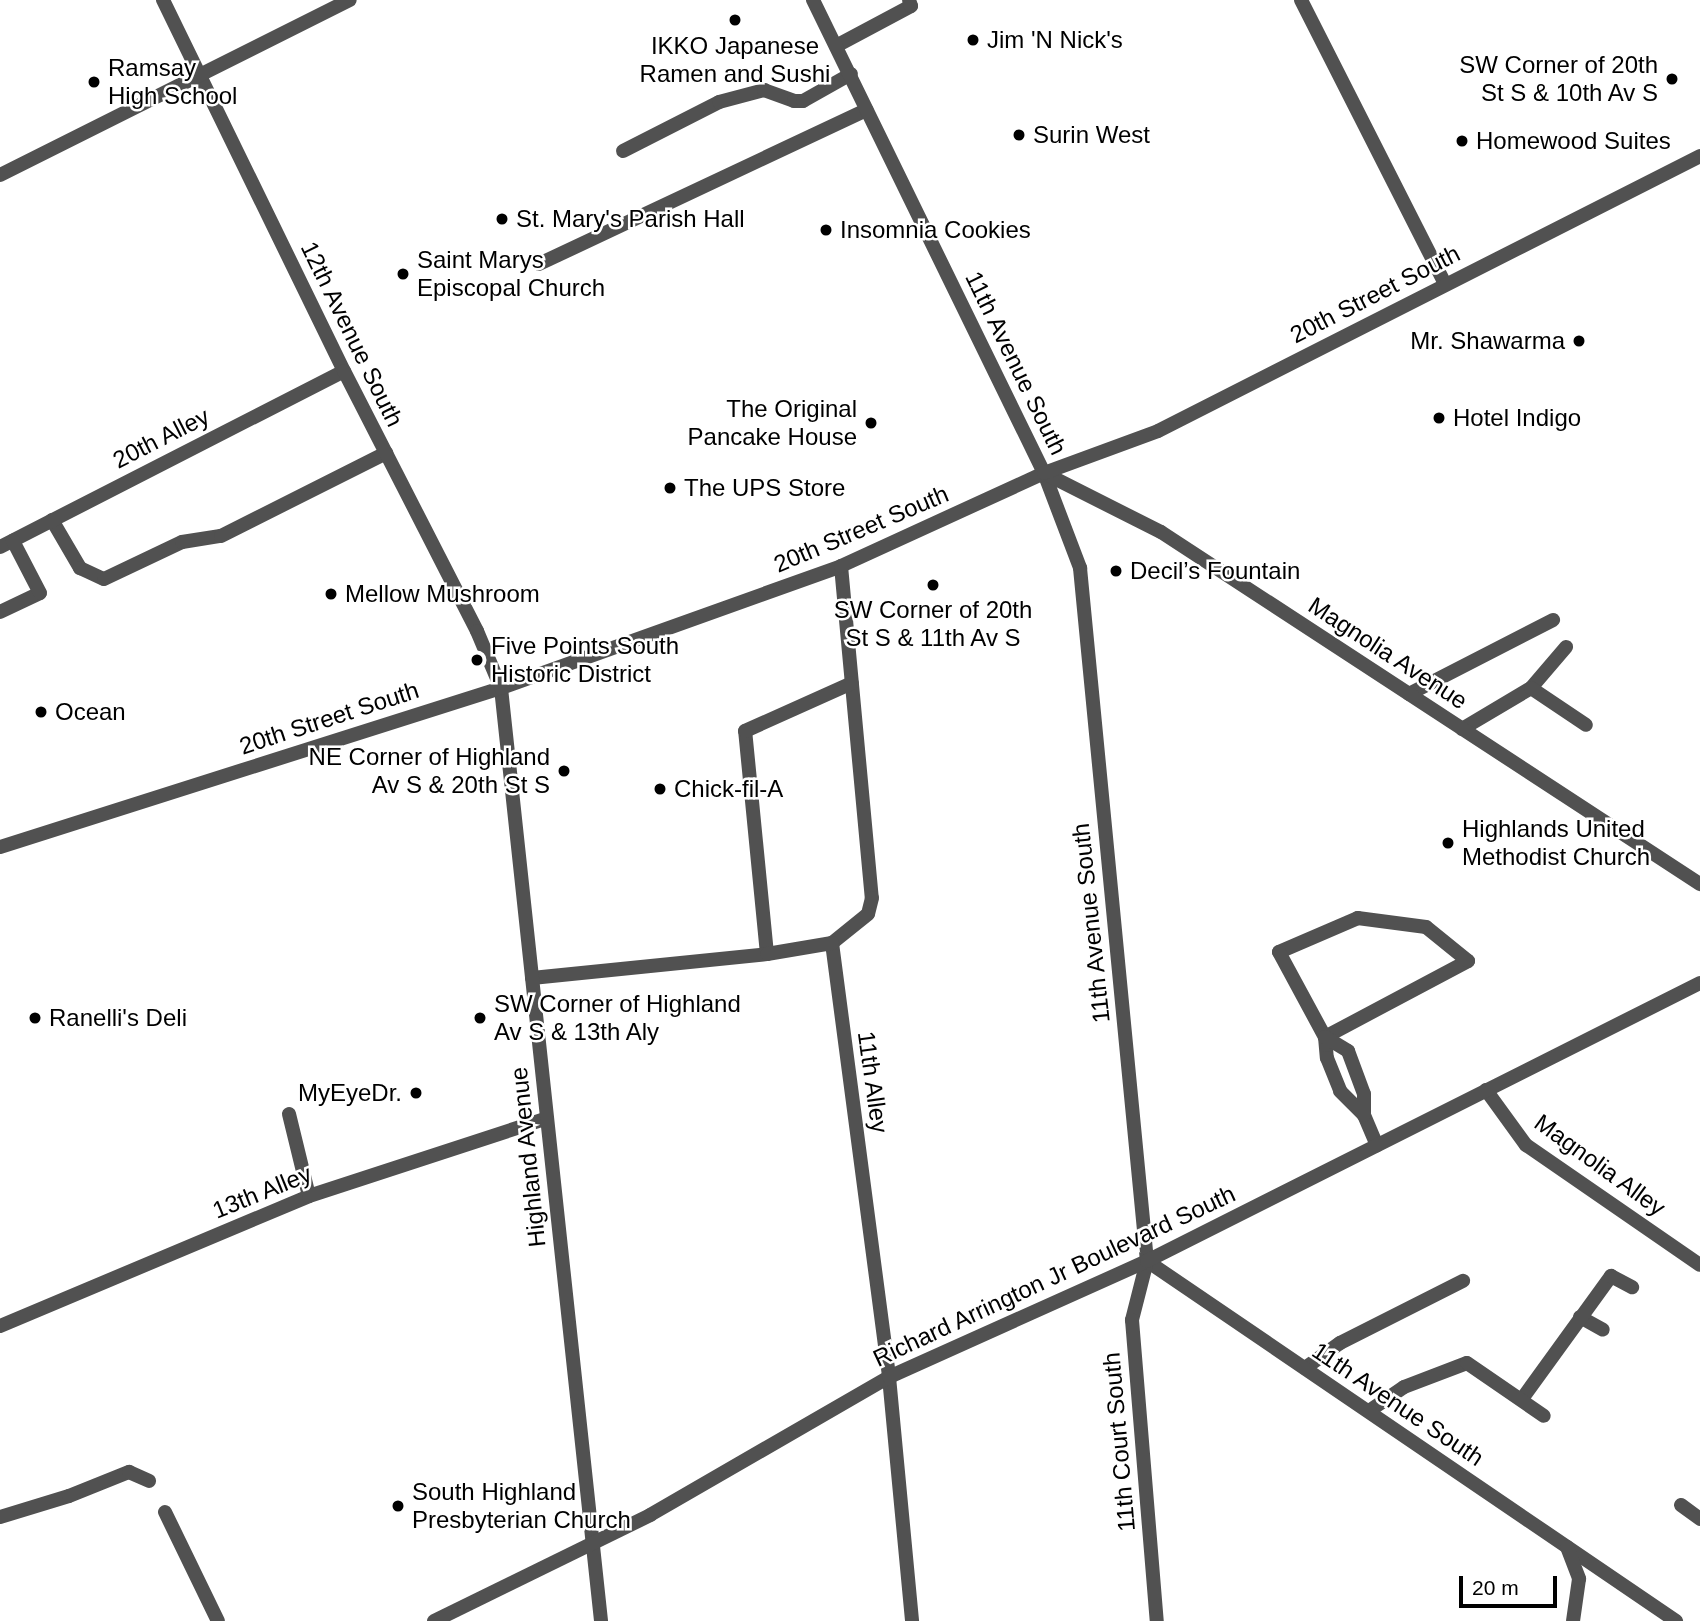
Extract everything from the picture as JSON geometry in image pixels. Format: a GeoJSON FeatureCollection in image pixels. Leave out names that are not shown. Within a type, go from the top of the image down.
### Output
{"type":"FeatureCollection","features":[{"type":"Feature","properties":{"kind":"street","name":"12th Avenue South"},"geometry":{"type":"LineString","coordinates":[[163,0],[344,371],[477,631],[501,688]]}},
{"type":"Feature","properties":{"kind":"street"},"geometry":{"type":"LineString","coordinates":[[0,175],[350,0]]}},
{"type":"Feature","properties":{"kind":"street","name":"11th Avenue South"},"geometry":{"type":"LineString","coordinates":[[813,0],[1044,473],[1080,568],[1147,1261],[1676,1621]]}},
{"type":"Feature","properties":{"kind":"street"},"geometry":{"type":"LineString","coordinates":[[836,46],[911,6],[909,0]]}},
{"type":"Feature","properties":{"kind":"street"},"geometry":{"type":"LineString","coordinates":[[1301,0],[1445,284]]}},
{"type":"Feature","properties":{"kind":"street"},"geometry":{"type":"LineString","coordinates":[[623,150],[719,102],[764,90],[793,101],[803,101],[851,74]]}},
{"type":"Feature","properties":{"kind":"street"},"geometry":{"type":"LineString","coordinates":[[540,264],[867,110]]}},
{"type":"Feature","properties":{"kind":"street","name":"20th Street South"},"geometry":{"type":"LineString","coordinates":[[0,847],[501,688],[841,566],[1044,473],[1158,431],[1700,156]]}},
{"type":"Feature","properties":{"kind":"street","name":"20th Alley"},"geometry":{"type":"LineString","coordinates":[[6,544],[344,371]]}},
{"type":"Feature","properties":{"kind":"street"},"geometry":{"type":"LineString","coordinates":[[52,520],[80,568],[104,579],[182,542],[221,536],[386,453]]}},
{"type":"Feature","properties":{"kind":"street","name":"Magnolia Avenue"},"geometry":{"type":"LineString","coordinates":[[1044,473],[1161,532],[1700,884]]}},
{"type":"Feature","properties":{"kind":"street"},"geometry":{"type":"LineString","coordinates":[[0,611],[40,593],[6,544]]}},
{"type":"Feature","properties":{"kind":"street"},"geometry":{"type":"LineString","coordinates":[[532,978],[767,954],[832,943],[868,914],[872,898],[841,566]]}},
{"type":"Feature","properties":{"kind":"street"},"geometry":{"type":"LineString","coordinates":[[1409,694],[1553,620]]}},
{"type":"Feature","properties":{"kind":"street"},"geometry":{"type":"LineString","coordinates":[[1462,729],[1531,688],[1566,648]]}},
{"type":"Feature","properties":{"kind":"street"},"geometry":{"type":"LineString","coordinates":[[767,954],[745,731],[852,683]]}},
{"type":"Feature","properties":{"kind":"street","name":"Highland Avenue"},"geometry":{"type":"LineString","coordinates":[[501,688],[601,1621]]}},
{"type":"Feature","properties":{"kind":"street"},"geometry":{"type":"LineString","coordinates":[[1531,688],[1586,725]]}},
{"type":"Feature","properties":{"kind":"street"},"geometry":{"type":"LineString","coordinates":[[1325,1037],[1468,961],[1426,927],[1358,918],[1279,952],[1325,1037],[1327,1058],[1340,1091],[1364,1115],[1377,1145]]}},
{"type":"Feature","properties":{"kind":"street","name":"11th Alley"},"geometry":{"type":"LineString","coordinates":[[832,943],[889,1377],[912,1621]]}},
{"type":"Feature","properties":{"kind":"street","name":"Richard Arrington Jr Boulevard South"},"geometry":{"type":"LineString","coordinates":[[434,1621],[592,1541],[650,1515],[889,1377],[1147,1261],[1700,983]]}},
{"type":"Feature","properties":{"kind":"street"},"geometry":{"type":"LineString","coordinates":[[1325,1037],[1348,1051],[1364,1094],[1364,1115]]}},
{"type":"Feature","properties":{"kind":"street","name":"Magnolia Alley"},"geometry":{"type":"LineString","coordinates":[[1486,1090],[1526,1145],[1700,1265]]}},
{"type":"Feature","properties":{"kind":"street"},"geometry":{"type":"LineString","coordinates":[[289,1114],[309,1196]]}},
{"type":"Feature","properties":{"kind":"street","name":"13th Alley"},"geometry":{"type":"LineString","coordinates":[[0,1326],[309,1196],[547,1118]]}},
{"type":"Feature","properties":{"kind":"street","name":"11th Court South"},"geometry":{"type":"LineString","coordinates":[[1147,1261],[1132,1320],[1157,1621]]}},
{"type":"Feature","properties":{"kind":"street"},"geometry":{"type":"LineString","coordinates":[[1522,1399],[1611,1276],[1632,1287]]}},
{"type":"Feature","properties":{"kind":"street"},"geometry":{"type":"LineString","coordinates":[[1305,1368],[1340,1343],[1463,1281]]}},
{"type":"Feature","properties":{"kind":"street"},"geometry":{"type":"LineString","coordinates":[[1580,1317],[1603,1330]]}},
{"type":"Feature","properties":{"kind":"street"},"geometry":{"type":"LineString","coordinates":[[1369,1412],[1404,1387],[1467,1363],[1544,1416]]}},
{"type":"Feature","properties":{"kind":"street"},"geometry":{"type":"LineString","coordinates":[[0,1517],[69,1496],[129,1472],[149,1481]]}},
{"type":"Feature","properties":{"kind":"street"},"geometry":{"type":"LineString","coordinates":[[1681,1505],[1700,1519]]}},
{"type":"Feature","properties":{"kind":"street"},"geometry":{"type":"LineString","coordinates":[[165,1512],[219,1621]]}},
{"type":"Feature","properties":{"kind":"street"},"geometry":{"type":"LineString","coordinates":[[1566,1546],[1579,1579],[1573,1621]]}},
{"type":"Feature","properties":{"kind":"place","name":"IKKO Japanese Ramen and Sushi"},"geometry":{"type":"Point","coordinates":[735,20]}},
{"type":"Feature","properties":{"kind":"place","name":"Jim 'N Nick's"},"geometry":{"type":"Point","coordinates":[973,40]}},
{"type":"Feature","properties":{"kind":"place","name":"SW Corner of 20th St S & 10th Av S"},"geometry":{"type":"Point","coordinates":[1672,79]}},
{"type":"Feature","properties":{"kind":"place","name":"Ramsay High School"},"geometry":{"type":"Point","coordinates":[94,82]}},
{"type":"Feature","properties":{"kind":"place","name":"Surin West"},"geometry":{"type":"Point","coordinates":[1019,135]}},
{"type":"Feature","properties":{"kind":"place","name":"Homewood Suites"},"geometry":{"type":"Point","coordinates":[1462,141]}},
{"type":"Feature","properties":{"kind":"place","name":"St. Mary's Parish Hall"},"geometry":{"type":"Point","coordinates":[502,219]}},
{"type":"Feature","properties":{"kind":"place","name":"Insomnia Cookies"},"geometry":{"type":"Point","coordinates":[826,230]}},
{"type":"Feature","properties":{"kind":"place","name":"Saint Marys Episcopal Church"},"geometry":{"type":"Point","coordinates":[403,274]}},
{"type":"Feature","properties":{"kind":"place","name":"Mr. Shawarma"},"geometry":{"type":"Point","coordinates":[1579,341]}},
{"type":"Feature","properties":{"kind":"place","name":"Hotel Indigo"},"geometry":{"type":"Point","coordinates":[1439,418]}},
{"type":"Feature","properties":{"kind":"place","name":"The Original Pancake House"},"geometry":{"type":"Point","coordinates":[871,423]}},
{"type":"Feature","properties":{"kind":"place","name":"The UPS Store"},"geometry":{"type":"Point","coordinates":[670,488]}},
{"type":"Feature","properties":{"kind":"place","name":"Decil’s Fountain"},"geometry":{"type":"Point","coordinates":[1116,571]}},
{"type":"Feature","properties":{"kind":"place","name":"SW Corner of 20th St S & 11th Av S"},"geometry":{"type":"Point","coordinates":[933,585]}},
{"type":"Feature","properties":{"kind":"place","name":"Mellow Mushroom"},"geometry":{"type":"Point","coordinates":[331,594]}},
{"type":"Feature","properties":{"kind":"place","name":"Five Points South Historic District"},"geometry":{"type":"Point","coordinates":[477,660]}},
{"type":"Feature","properties":{"kind":"place","name":"Ocean"},"geometry":{"type":"Point","coordinates":[41,712]}},
{"type":"Feature","properties":{"kind":"place","name":"NE Corner of Highland Av S & 20th St S"},"geometry":{"type":"Point","coordinates":[564,771]}},
{"type":"Feature","properties":{"kind":"place","name":"Chick-fil-A"},"geometry":{"type":"Point","coordinates":[660,789]}},
{"type":"Feature","properties":{"kind":"place","name":"Highlands United Methodist Church"},"geometry":{"type":"Point","coordinates":[1448,843]}},
{"type":"Feature","properties":{"kind":"place","name":"Ranelli's Deli"},"geometry":{"type":"Point","coordinates":[35,1018]}},
{"type":"Feature","properties":{"kind":"place","name":"SW Corner of Highland Av S & 13th Aly"},"geometry":{"type":"Point","coordinates":[480,1018]}},
{"type":"Feature","properties":{"kind":"place","name":"MyEyeDr."},"geometry":{"type":"Point","coordinates":[416,1093]}},
{"type":"Feature","properties":{"kind":"place","name":"South Highland Presbyterian Church"},"geometry":{"type":"Point","coordinates":[398,1506]}}]}
